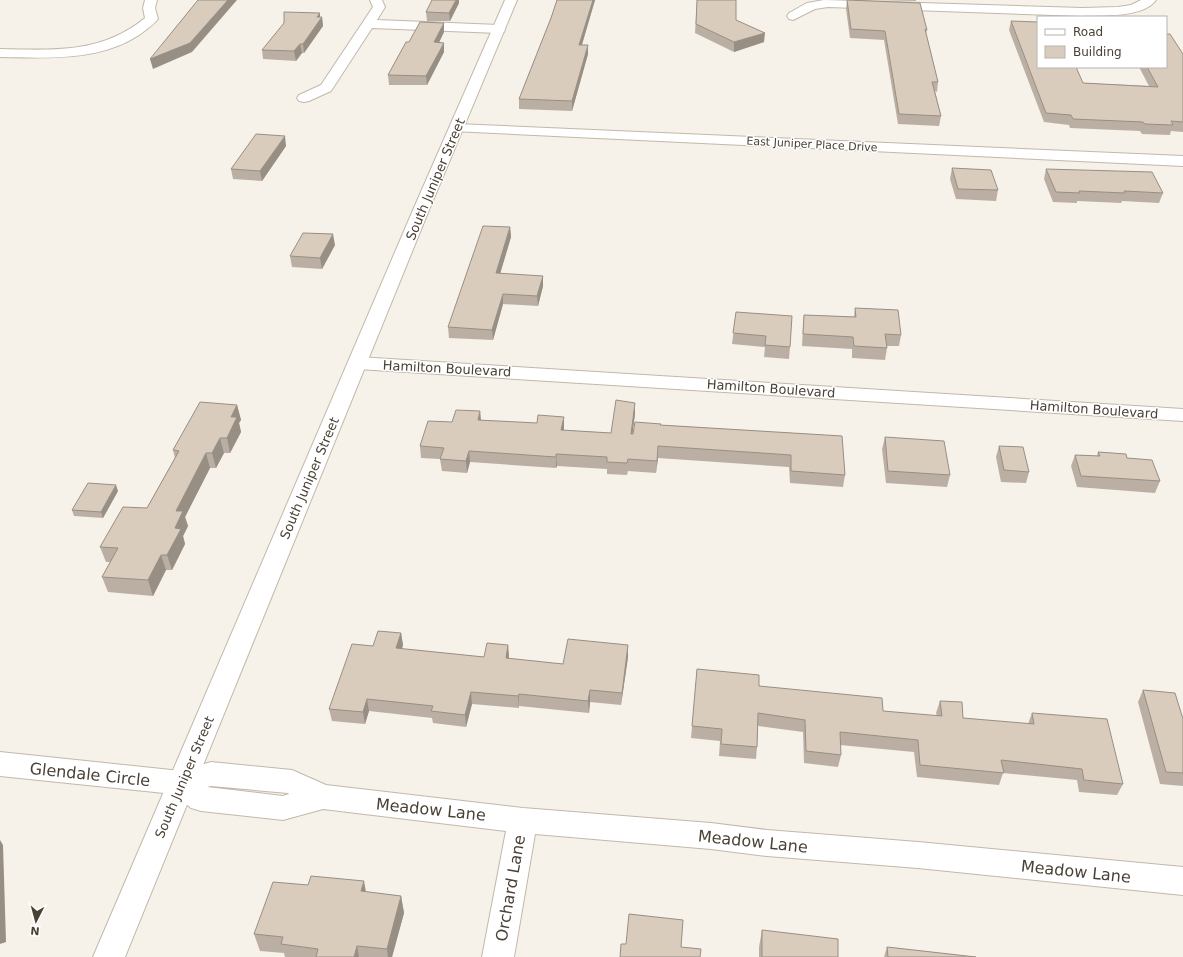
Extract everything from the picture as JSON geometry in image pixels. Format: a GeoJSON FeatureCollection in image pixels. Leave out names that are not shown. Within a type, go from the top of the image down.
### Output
{"type":"FeatureCollection","features":[{"type":"Feature","properties":{"kind":"street"},"geometry":{"type":"LineString","coordinates":[[0,53],[50,54],[86,50],[119,40],[141,30],[152,19],[149,8],[151,0]]}},
{"type":"Feature","properties":{"kind":"street"},"geometry":{"type":"LineString","coordinates":[[304,98],[326,88],[379,7],[376,0]]}},
{"type":"Feature","properties":{"kind":"street","name":"South Juniper Street"},"geometry":{"type":"LineString","coordinates":[[109,957],[511,0]]}},
{"type":"Feature","properties":{"kind":"street"},"geometry":{"type":"LineString","coordinates":[[793,16],[811,6],[828,4],[1082,12],[1118,11],[1138,7],[1150,0]]}},
{"type":"Feature","properties":{"kind":"street"},"geometry":{"type":"LineString","coordinates":[[369,24],[499,29]]}},
{"type":"Feature","properties":{"kind":"street","name":"East Juniper Place Drive"},"geometry":{"type":"LineString","coordinates":[[457,128],[1183,160]]}},
{"type":"Feature","properties":{"kind":"street","name":"Hamilton Boulevard"},"geometry":{"type":"LineString","coordinates":[[358,363],[1183,415]]}},
{"type":"Feature","properties":{"kind":"street","name":"Glendale Circle"},"geometry":{"type":"LineString","coordinates":[[0,764],[181,784]]}},
{"type":"Feature","properties":{"kind":"street","name":"Meadow Lane"},"geometry":{"type":"LineString","coordinates":[[181,784],[211,774],[292,782],[323,797],[523,820],[711,836],[767,843],[918,855],[1183,882]]}},
{"type":"Feature","properties":{"kind":"street","name":"Orchard Lane"},"geometry":{"type":"LineString","coordinates":[[498,957],[523,820]]}},
{"type":"Feature","properties":{"kind":"building"},"geometry":{"type":"Polygon","coordinates":[[[198,0],[228,0],[190,43],[150,59],[198,0]]]}},
{"type":"Feature","properties":{"kind":"building"},"geometry":{"type":"Polygon","coordinates":[[[432,0],[456,0],[449,13],[426,12],[432,0]]]}},
{"type":"Feature","properties":{"kind":"building"},"geometry":{"type":"Polygon","coordinates":[[[557,0],[593,0],[579,45],[588,45],[572,101],[519,99],[551,18],[557,0]]]}},
{"type":"Feature","properties":{"kind":"building"},"geometry":{"type":"Polygon","coordinates":[[[697,0],[736,0],[736,20],[765,33],[734,42],[696,24],[697,0]]]}},
{"type":"Feature","properties":{"kind":"building"},"geometry":{"type":"Polygon","coordinates":[[[847,0],[920,3],[938,82],[932,82],[941,116],[899,114],[885,31],[851,29],[847,0]]]}},
{"type":"Feature","properties":{"kind":"building"},"geometry":{"type":"Polygon","coordinates":[[[284,12],[320,13],[317,17],[322,17],[303,44],[300,44],[294,51],[262,50],[284,23],[284,12]]]}},
{"type":"Feature","properties":{"kind":"building"},"geometry":{"type":"Polygon","coordinates":[[[1011,21],[1037,22],[1037,68],[1076,68],[1083,83],[1158,87],[1148,68],[1167,68],[1167,34],[1170,34],[1183,54],[1183,122],[1171,121],[1173,125],[1145,124],[1143,122],[1073,119],[1071,115],[1046,113],[1011,21]]]}},
{"type":"Feature","properties":{"kind":"building"},"geometry":{"type":"Polygon","coordinates":[[[420,22],[444,23],[434,42],[444,43],[426,76],[388,75],[406,42],[409,42],[420,22]]]}},
{"type":"Feature","properties":{"kind":"building"},"geometry":{"type":"Polygon","coordinates":[[[256,134],[285,136],[260,171],[231,169],[256,134]]]}},
{"type":"Feature","properties":{"kind":"building"},"geometry":{"type":"Polygon","coordinates":[[[952,168],[991,170],[998,190],[958,189],[952,168]]]}},
{"type":"Feature","properties":{"kind":"building"},"geometry":{"type":"Polygon","coordinates":[[[1046,169],[1152,172],[1163,193],[1124,191],[1125,193],[1079,191],[1080,193],[1056,192],[1046,169]]]}},
{"type":"Feature","properties":{"kind":"building"},"geometry":{"type":"Polygon","coordinates":[[[483,226],[510,227],[496,273],[543,276],[537,296],[503,294],[492,330],[448,327],[483,226]]]}},
{"type":"Feature","properties":{"kind":"building"},"geometry":{"type":"Polygon","coordinates":[[[303,233],[333,234],[320,258],[290,256],[303,233]]]}},
{"type":"Feature","properties":{"kind":"building"},"geometry":{"type":"Polygon","coordinates":[[[855,308],[898,310],[901,335],[885,334],[887,348],[854,346],[853,337],[803,334],[804,315],[856,317],[855,308]]]}},
{"type":"Feature","properties":{"kind":"building"},"geometry":{"type":"Polygon","coordinates":[[[736,312],[792,316],[790,347],[765,345],[766,336],[733,333],[736,312]]]}},
{"type":"Feature","properties":{"kind":"building"},"geometry":{"type":"Polygon","coordinates":[[[616,400],[635,403],[631,434],[633,434],[635,422],[661,424],[660,425],[842,436],[845,475],[791,471],[791,455],[658,446],[657,461],[628,459],[627,463],[607,462],[607,457],[556,454],[556,457],[469,451],[466,461],[440,459],[444,448],[420,446],[428,421],[452,422],[456,410],[480,411],[478,420],[537,423],[538,415],[564,417],[561,430],[611,433],[616,400]]]}},
{"type":"Feature","properties":{"kind":"building"},"geometry":{"type":"Polygon","coordinates":[[[200,402],[237,405],[231,417],[237,417],[227,438],[220,438],[212,453],[206,453],[176,511],[183,511],[175,528],[181,529],[167,555],[161,555],[148,580],[102,577],[118,548],[100,547],[123,507],[147,508],[179,451],[173,450],[200,402]]]}},
{"type":"Feature","properties":{"kind":"building"},"geometry":{"type":"Polygon","coordinates":[[[885,437],[944,441],[950,475],[888,471],[885,437]]]}},
{"type":"Feature","properties":{"kind":"building"},"geometry":{"type":"Polygon","coordinates":[[[999,446],[1023,447],[1029,472],[1004,470],[999,446]]]}},
{"type":"Feature","properties":{"kind":"building"},"geometry":{"type":"Polygon","coordinates":[[[1098,452],[1126,454],[1127,458],[1152,460],[1160,481],[1081,476],[1075,455],[1100,456],[1098,452]]]}},
{"type":"Feature","properties":{"kind":"building"},"geometry":{"type":"Polygon","coordinates":[[[88,483],[116,485],[101,512],[72,510],[88,483]]]}},
{"type":"Feature","properties":{"kind":"building"},"geometry":{"type":"Polygon","coordinates":[[[378,631],[401,633],[396,648],[484,657],[487,643],[508,645],[506,658],[563,664],[568,639],[628,645],[622,693],[590,690],[588,701],[519,694],[518,696],[471,692],[465,715],[431,711],[433,706],[367,699],[363,712],[329,709],[352,644],[373,646],[378,631]]]}},
{"type":"Feature","properties":{"kind":"building"},"geometry":{"type":"Polygon","coordinates":[[[697,669],[759,675],[759,686],[882,698],[883,711],[942,716],[940,701],[962,702],[963,718],[1034,724],[1032,713],[1107,719],[1123,784],[1084,780],[1082,769],[1001,760],[1004,773],[920,765],[918,740],[840,732],[841,755],[806,751],[805,720],[758,713],[757,747],[721,744],[722,729],[692,726],[697,669]]]}},
{"type":"Feature","properties":{"kind":"building"},"geometry":{"type":"Polygon","coordinates":[[[1143,690],[1175,693],[1183,719],[1183,773],[1166,772],[1143,690]]]}},
{"type":"Feature","properties":{"kind":"building"},"geometry":{"type":"Polygon","coordinates":[[[311,876],[364,881],[361,891],[401,896],[387,949],[357,946],[354,957],[316,957],[318,949],[281,944],[283,937],[254,934],[273,882],[308,885],[311,876]]]}},
{"type":"Feature","properties":{"kind":"building"},"geometry":{"type":"Polygon","coordinates":[[[629,914],[683,920],[681,947],[701,949],[700,957],[620,957],[621,944],[626,944],[629,914]]]}},
{"type":"Feature","properties":{"kind":"building"},"geometry":{"type":"Polygon","coordinates":[[[762,930],[838,939],[838,957],[762,957],[762,930]]]}},
{"type":"Feature","properties":{"kind":"building"},"geometry":{"type":"Polygon","coordinates":[[[887,947],[976,957],[888,957],[887,947]]]}}]}
